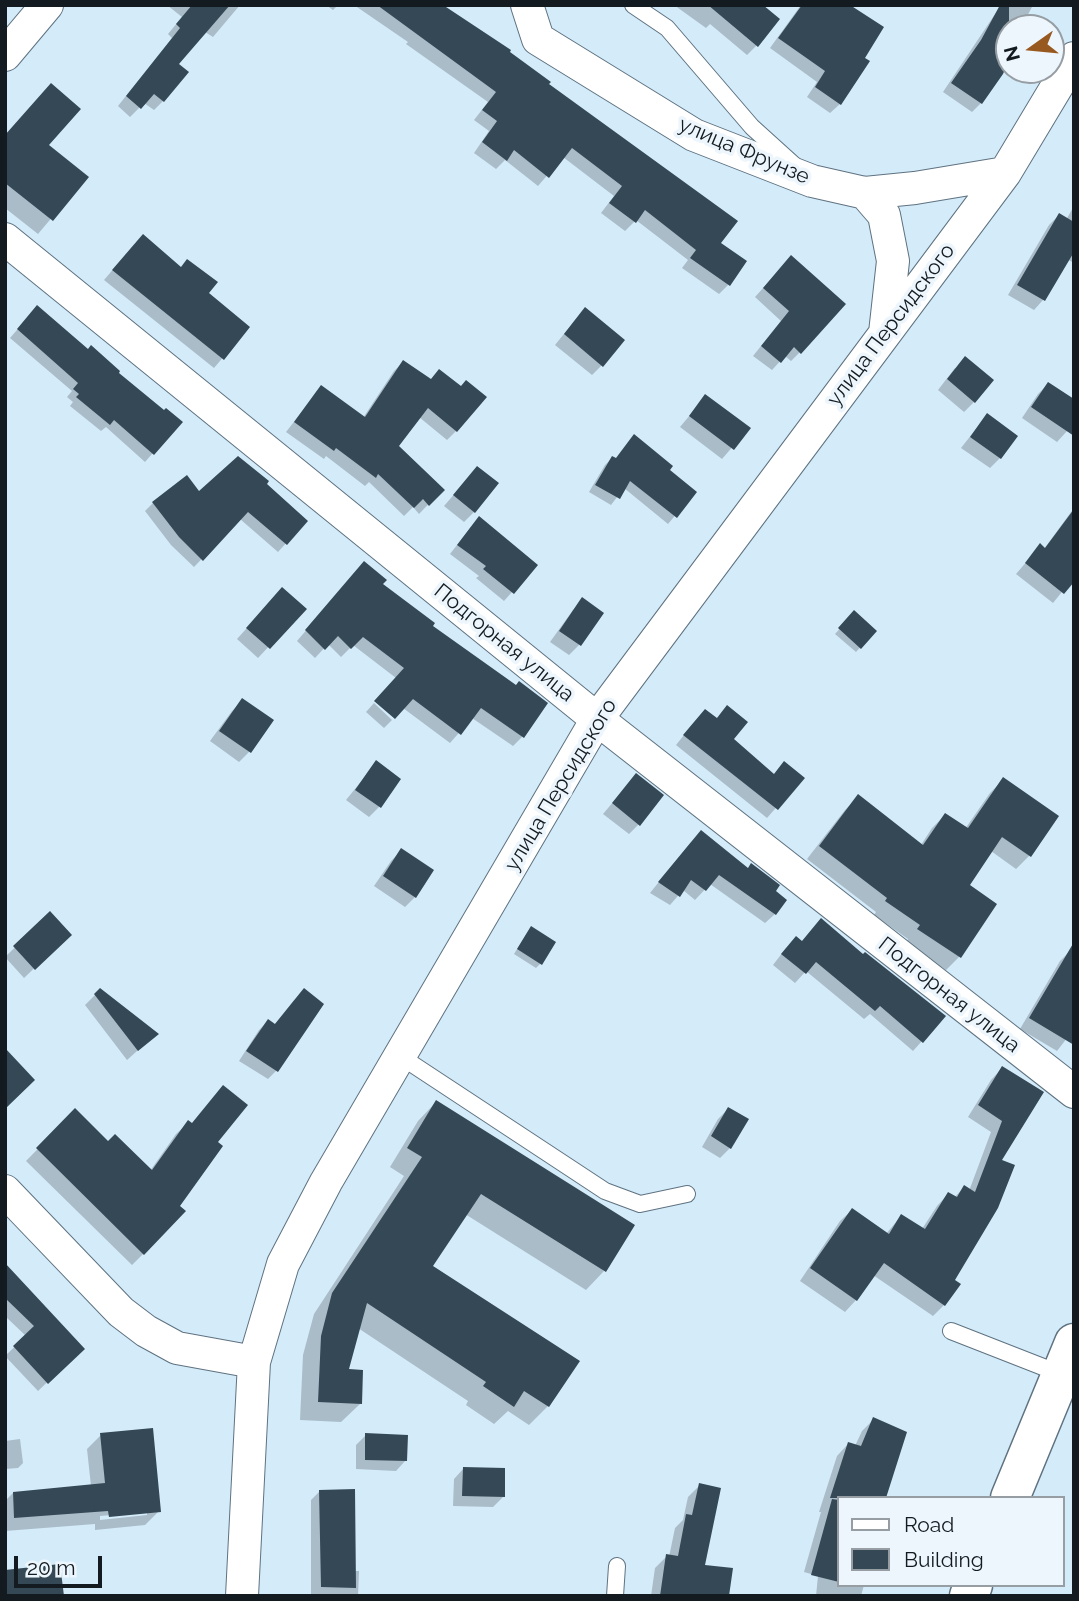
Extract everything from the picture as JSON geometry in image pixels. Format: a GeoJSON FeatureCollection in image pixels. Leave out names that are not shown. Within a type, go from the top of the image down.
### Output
{"type":"FeatureCollection","features":[{"type":"Feature","properties":{"kind":"main road"},"geometry":{"type":"LineString","coordinates":[[1011,1496],[1067,1358]]}},
{"type":"Feature","properties":{"kind":"street"},"geometry":{"type":"LineString","coordinates":[[5,55],[47,5]]}},
{"type":"Feature","properties":{"kind":"street","name":"улица Фрунзе"},"geometry":{"type":"LineString","coordinates":[[527,5],[538,38],[694,135],[812,181],[865,193],[915,188],[1005,173]]}},
{"type":"Feature","properties":{"kind":"street","name":"улица Персидского"},"geometry":{"type":"LineString","coordinates":[[242,1596],[254,1362],[283,1264],[326,1182],[597,719],[1005,173],[1074,58]]}},
{"type":"Feature","properties":{"kind":"street"},"geometry":{"type":"LineString","coordinates":[[865,193],[884,215],[893,261],[885,333]]}},
{"type":"Feature","properties":{"kind":"street","name":"Подгорная улица"},"geometry":{"type":"LineString","coordinates":[[5,239],[597,719],[1074,1092]]}},
{"type":"Feature","properties":{"kind":"street"},"geometry":{"type":"LineString","coordinates":[[5,1191],[121,1312],[146,1331],[177,1348],[254,1362]]}},
{"type":"Feature","properties":{"kind":"lane"},"geometry":{"type":"LineString","coordinates":[[633,5],[667,28],[752,127],[812,181]]}},
{"type":"Feature","properties":{"kind":"lane"},"geometry":{"type":"LineString","coordinates":[[400,1056],[605,1191],[640,1204],[687,1194]]}},
{"type":"Feature","properties":{"kind":"lane"},"geometry":{"type":"LineString","coordinates":[[951,1331],[1067,1358]]}},
{"type":"Feature","properties":{"kind":"lane"},"geometry":{"type":"LineString","coordinates":[[615,1596],[617,1566]]}},
{"type":"Feature","properties":{"kind":"building"},"geometry":{"type":"Polygon","coordinates":[[[192,5],[230,5],[179,64],[189,72],[164,102],[154,94],[141,109],[126,96],[180,28],[176,24],[192,5]]]}},
{"type":"Feature","properties":{"kind":"building"},"geometry":{"type":"Polygon","coordinates":[[[377,5],[443,5],[511,50],[510,52],[551,82],[549,84],[738,221],[721,243],[747,261],[730,286],[690,258],[696,250],[645,210],[636,223],[609,203],[622,186],[572,148],[549,178],[514,150],[507,161],[482,142],[497,121],[482,110],[496,92],[377,5]]]}},
{"type":"Feature","properties":{"kind":"building"},"geometry":{"type":"Polygon","coordinates":[[[708,5],[763,5],[780,19],[758,47],[708,5]]]}},
{"type":"Feature","properties":{"kind":"building"},"geometry":{"type":"Polygon","coordinates":[[[802,5],[850,5],[884,27],[865,58],[870,61],[841,105],[815,87],[825,71],[778,38],[802,5]]]}},
{"type":"Feature","properties":{"kind":"building"},"geometry":{"type":"Polygon","coordinates":[[[1000,5],[1009,5],[1009,14],[995,14],[1000,5]]]}},
{"type":"Feature","properties":{"kind":"building"},"geometry":{"type":"Polygon","coordinates":[[[995,14],[996,84],[982,104],[951,83],[981,40],[995,14]]]}},
{"type":"Feature","properties":{"kind":"building"},"geometry":{"type":"Polygon","coordinates":[[[51,83],[81,109],[49,145],[89,177],[53,221],[5,183],[5,135],[51,83]]]}},
{"type":"Feature","properties":{"kind":"building"},"geometry":{"type":"Polygon","coordinates":[[[1059,213],[1074,222],[1074,252],[1045,301],[1017,285],[1059,213]]]}},
{"type":"Feature","properties":{"kind":"building"},"geometry":{"type":"Polygon","coordinates":[[[143,234],[181,267],[187,259],[218,282],[209,293],[250,327],[224,360],[112,270],[143,234]]]}},
{"type":"Feature","properties":{"kind":"building"},"geometry":{"type":"Polygon","coordinates":[[[791,255],[846,304],[801,354],[794,347],[781,363],[761,346],[789,311],[763,288],[791,255]]]}},
{"type":"Feature","properties":{"kind":"building"},"geometry":{"type":"Polygon","coordinates":[[[37,305],[88,349],[91,345],[120,371],[119,373],[183,422],[154,455],[114,420],[110,425],[76,397],[79,394],[73,389],[78,383],[17,329],[37,305]]]}},
{"type":"Feature","properties":{"kind":"building"},"geometry":{"type":"Polygon","coordinates":[[[585,307],[625,340],[603,367],[564,334],[585,307]]]}},
{"type":"Feature","properties":{"kind":"building"},"geometry":{"type":"Polygon","coordinates":[[[965,356],[994,380],[975,403],[947,379],[965,356]]]}},
{"type":"Feature","properties":{"kind":"building"},"geometry":{"type":"Polygon","coordinates":[[[403,360],[431,379],[439,369],[461,386],[466,380],[487,397],[457,432],[428,408],[399,446],[445,490],[429,506],[423,499],[414,508],[378,474],[376,478],[336,448],[334,451],[294,422],[321,385],[365,417],[403,360]]]}},
{"type":"Feature","properties":{"kind":"building"},"geometry":{"type":"Polygon","coordinates":[[[1048,382],[1074,399],[1074,436],[1031,407],[1048,382]]]}},
{"type":"Feature","properties":{"kind":"building"},"geometry":{"type":"Polygon","coordinates":[[[705,394],[751,428],[734,450],[689,416],[705,394]]]}},
{"type":"Feature","properties":{"kind":"building"},"geometry":{"type":"Polygon","coordinates":[[[987,413],[1018,436],[1001,459],[970,437],[987,413]]]}},
{"type":"Feature","properties":{"kind":"building"},"geometry":{"type":"Polygon","coordinates":[[[634,434],[673,466],[670,470],[697,492],[677,518],[630,481],[620,499],[595,485],[612,456],[616,458],[634,434]]]}},
{"type":"Feature","properties":{"kind":"building"},"geometry":{"type":"Polygon","coordinates":[[[238,456],[269,481],[267,484],[308,521],[287,545],[248,512],[203,561],[179,537],[152,502],[187,475],[199,491],[238,456]]]}},
{"type":"Feature","properties":{"kind":"building"},"geometry":{"type":"Polygon","coordinates":[[[477,466],[499,483],[475,513],[453,495],[477,466]]]}},
{"type":"Feature","properties":{"kind":"building"},"geometry":{"type":"Polygon","coordinates":[[[1074,509],[1074,582],[1064,594],[1025,563],[1040,543],[1045,548],[1074,509]]]}},
{"type":"Feature","properties":{"kind":"building"},"geometry":{"type":"Polygon","coordinates":[[[479,516],[538,565],[514,594],[483,569],[486,566],[457,545],[479,516]]]}},
{"type":"Feature","properties":{"kind":"building"},"geometry":{"type":"Polygon","coordinates":[[[364,561],[387,580],[383,584],[435,623],[433,626],[516,685],[519,681],[548,703],[524,738],[481,708],[461,735],[413,699],[395,719],[374,701],[404,668],[363,637],[351,649],[338,636],[325,650],[305,630],[364,561]]]}},
{"type":"Feature","properties":{"kind":"building"},"geometry":{"type":"Polygon","coordinates":[[[282,587],[307,609],[270,649],[246,628],[282,587]]]}},
{"type":"Feature","properties":{"kind":"building"},"geometry":{"type":"Polygon","coordinates":[[[582,597],[604,613],[581,646],[559,631],[582,597]]]}},
{"type":"Feature","properties":{"kind":"building"},"geometry":{"type":"Polygon","coordinates":[[[854,610],[877,631],[861,649],[838,628],[854,610]]]}},
{"type":"Feature","properties":{"kind":"building"},"geometry":{"type":"Polygon","coordinates":[[[242,698],[274,720],[251,753],[219,731],[242,698]]]}},
{"type":"Feature","properties":{"kind":"building"},"geometry":{"type":"Polygon","coordinates":[[[727,705],[748,722],[734,739],[774,774],[784,761],[805,778],[778,810],[683,735],[705,709],[717,718],[727,705]]]}},
{"type":"Feature","properties":{"kind":"building"},"geometry":{"type":"Polygon","coordinates":[[[376,760],[401,779],[381,808],[355,790],[376,760]]]}},
{"type":"Feature","properties":{"kind":"building"},"geometry":{"type":"Polygon","coordinates":[[[636,773],[664,795],[640,826],[612,803],[636,773]]]}},
{"type":"Feature","properties":{"kind":"building"},"geometry":{"type":"Polygon","coordinates":[[[1003,777],[1059,816],[1031,857],[1002,837],[970,885],[997,904],[961,958],[917,929],[920,925],[885,901],[887,898],[819,846],[858,794],[923,845],[945,813],[968,828],[1003,777]]]}},
{"type":"Feature","properties":{"kind":"building"},"geometry":{"type":"Polygon","coordinates":[[[701,830],[748,868],[751,863],[780,885],[776,891],[787,900],[776,915],[719,875],[706,891],[691,880],[680,897],[658,882],[701,830]]]}},
{"type":"Feature","properties":{"kind":"building"},"geometry":{"type":"Polygon","coordinates":[[[401,848],[434,870],[416,898],[383,876],[401,848]]]}},
{"type":"Feature","properties":{"kind":"building"},"geometry":{"type":"Polygon","coordinates":[[[50,911],[72,935],[35,970],[13,946],[50,911]]]}},
{"type":"Feature","properties":{"kind":"building"},"geometry":{"type":"Polygon","coordinates":[[[821,918],[863,954],[865,952],[946,1016],[923,1043],[880,1006],[875,1011],[816,962],[806,974],[781,954],[796,936],[802,941],[821,918]]]}},
{"type":"Feature","properties":{"kind":"building"},"geometry":{"type":"Polygon","coordinates":[[[531,926],[556,942],[542,965],[517,949],[531,926]]]}},
{"type":"Feature","properties":{"kind":"building"},"geometry":{"type":"Polygon","coordinates":[[[1074,942],[1074,1045],[1029,1018],[1074,942]]]}},
{"type":"Feature","properties":{"kind":"building"},"geometry":{"type":"Polygon","coordinates":[[[100,988],[159,1034],[138,1051],[94,994],[100,988]]]}},
{"type":"Feature","properties":{"kind":"building"},"geometry":{"type":"Polygon","coordinates":[[[304,988],[324,1004],[278,1072],[246,1051],[268,1019],[275,1024],[304,988]]]}},
{"type":"Feature","properties":{"kind":"building"},"geometry":{"type":"Polygon","coordinates":[[[5,1048],[35,1080],[5,1109],[5,1048]]]}},
{"type":"Feature","properties":{"kind":"building"},"geometry":{"type":"Polygon","coordinates":[[[1002,1066],[1044,1092],[1002,1160],[1015,1165],[998,1208],[955,1280],[961,1284],[945,1306],[884,1263],[857,1301],[810,1268],[852,1208],[889,1234],[901,1214],[925,1229],[948,1192],[957,1197],[964,1185],[975,1192],[1002,1121],[978,1105],[1002,1066]]]}},
{"type":"Feature","properties":{"kind":"building"},"geometry":{"type":"Polygon","coordinates":[[[223,1085],[248,1105],[218,1142],[223,1146],[180,1206],[186,1211],[144,1255],[36,1148],[75,1108],[108,1141],[115,1134],[152,1170],[188,1120],[192,1123],[223,1085]]]}},
{"type":"Feature","properties":{"kind":"building"},"geometry":{"type":"Polygon","coordinates":[[[436,1100],[635,1225],[606,1272],[481,1194],[433,1266],[580,1361],[549,1407],[524,1391],[514,1407],[483,1386],[486,1382],[367,1303],[349,1369],[363,1370],[362,1404],[318,1402],[321,1336],[332,1293],[422,1157],[407,1148],[436,1100]]]}},
{"type":"Feature","properties":{"kind":"building"},"geometry":{"type":"Polygon","coordinates":[[[728,1107],[749,1119],[731,1149],[711,1136],[728,1107]]]}},
{"type":"Feature","properties":{"kind":"building"},"geometry":{"type":"Polygon","coordinates":[[[5,1263],[85,1349],[48,1384],[13,1346],[34,1326],[5,1298],[5,1263]]]}},
{"type":"Feature","properties":{"kind":"building"},"geometry":{"type":"Polygon","coordinates":[[[873,1417],[907,1432],[887,1496],[830,1498],[848,1442],[861,1446],[873,1417]]]}},
{"type":"Feature","properties":{"kind":"building"},"geometry":{"type":"Polygon","coordinates":[[[153,1428],[161,1512],[109,1517],[108,1511],[14,1518],[13,1492],[105,1483],[100,1433],[153,1428]]]}},
{"type":"Feature","properties":{"kind":"building"},"geometry":{"type":"Polygon","coordinates":[[[365,1433],[408,1435],[407,1461],[365,1460],[365,1433]]]}},
{"type":"Feature","properties":{"kind":"building"},"geometry":{"type":"Polygon","coordinates":[[[463,1467],[505,1468],[505,1497],[462,1496],[463,1467]]]}},
{"type":"Feature","properties":{"kind":"building"},"geometry":{"type":"Polygon","coordinates":[[[699,1483],[721,1488],[705,1565],[733,1568],[729,1596],[660,1596],[666,1554],[678,1556],[686,1514],[692,1515],[699,1483]]]}},
{"type":"Feature","properties":{"kind":"building"},"geometry":{"type":"Polygon","coordinates":[[[355,1489],[356,1588],[321,1587],[319,1490],[355,1489]]]}},
{"type":"Feature","properties":{"kind":"building"},"geometry":{"type":"Polygon","coordinates":[[[832,1499],[838,1500],[838,1582],[811,1575],[832,1499]]]}},
{"type":"Feature","properties":{"kind":"building"},"geometry":{"type":"Polygon","coordinates":[[[60,1564],[64,1596],[5,1596],[5,1570],[60,1564]]]}}]}
